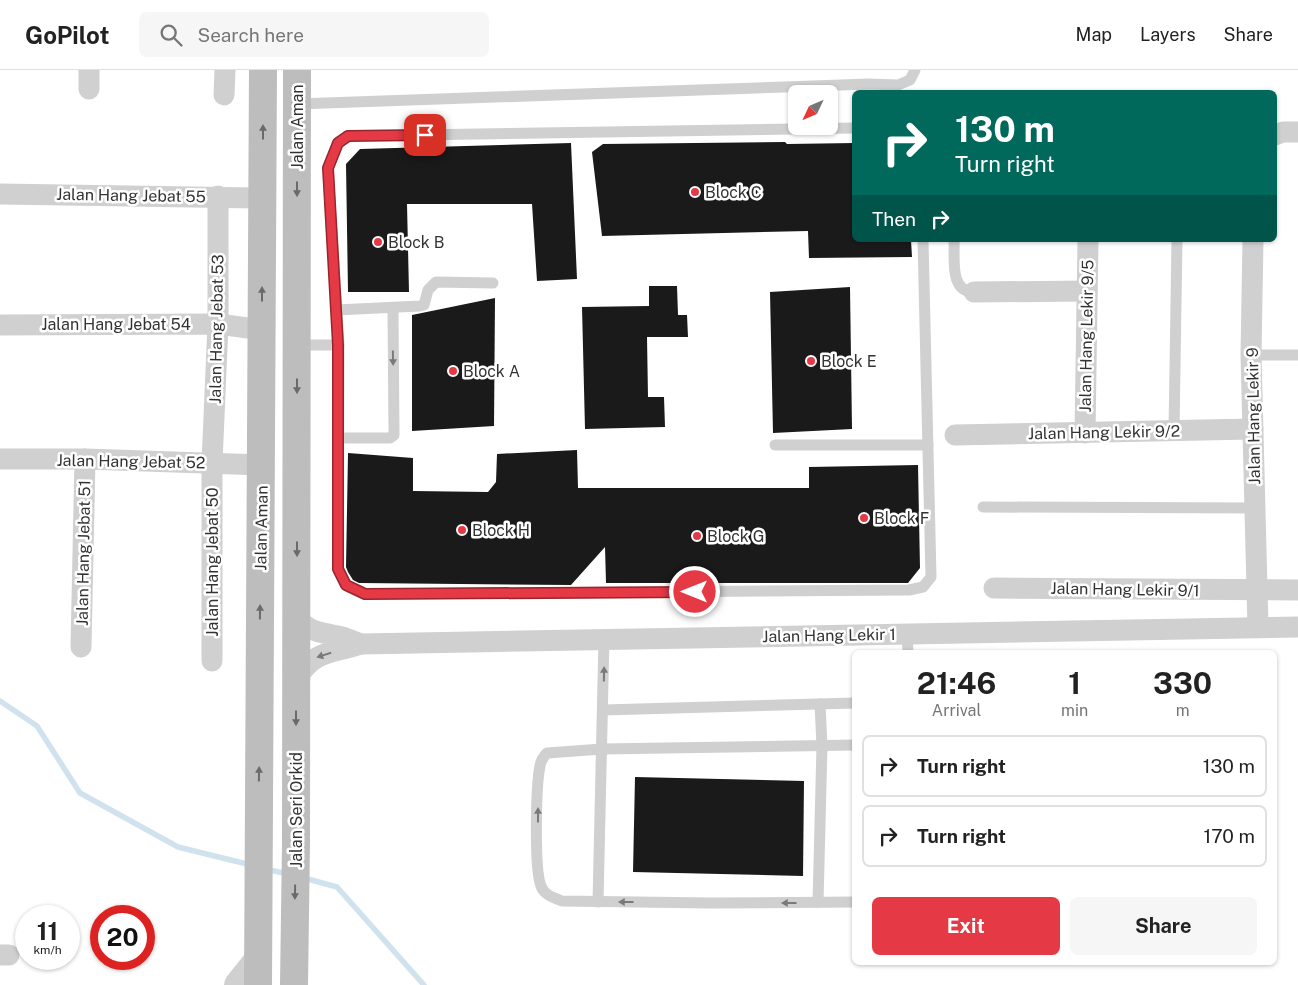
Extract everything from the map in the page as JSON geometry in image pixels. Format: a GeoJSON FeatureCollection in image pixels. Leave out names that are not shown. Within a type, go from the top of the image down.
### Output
{"type":"FeatureCollection","features":[{"type":"Feature","properties":{"kind":"main road","name":"Jalan Aman"},"geometry":{"type":"LineString","coordinates":[[258,972],[263,70]]}},
{"type":"Feature","properties":{"kind":"main road","name":"Jalan Aman"},"geometry":{"type":"LineString","coordinates":[[297,626],[298,70]]}},
{"type":"Feature","properties":{"kind":"main road","name":"Jalan Seri Orkid"},"geometry":{"type":"LineString","coordinates":[[294,985],[297,626]]}},
{"type":"Feature","properties":{"kind":"street"},"geometry":{"type":"LineString","coordinates":[[224,70],[224,95]]}},
{"type":"Feature","properties":{"kind":"street"},"geometry":{"type":"LineString","coordinates":[[1277,134],[1283,132],[1298,132]]}},
{"type":"Feature","properties":{"kind":"street","name":"Jalan Hang Jebat 55"},"geometry":{"type":"LineString","coordinates":[[0,194],[263,198]]}},
{"type":"Feature","properties":{"kind":"street","name":"Jalan Hang Jebat 53"},"geometry":{"type":"LineString","coordinates":[[212,463],[218,324],[218,196]]}},
{"type":"Feature","properties":{"kind":"street","name":"Jalan Hang Lekir 9/5"},"geometry":{"type":"LineString","coordinates":[[1085,433],[1088,242]]}},
{"type":"Feature","properties":{"kind":"street","name":"Jalan Hang Lekir 9"},"geometry":{"type":"LineString","coordinates":[[1253,242],[1252,355],[1258,627]]}},
{"type":"Feature","properties":{"kind":"street"},"geometry":{"type":"LineString","coordinates":[[974,292],[1087,291]]}},
{"type":"Feature","properties":{"kind":"street","name":"Jalan Hang Jebat 54"},"geometry":{"type":"LineString","coordinates":[[0,325],[218,324],[262,330]]}},
{"type":"Feature","properties":{"kind":"street","name":"Jalan Hang Lekir 9/2"},"geometry":{"type":"LineString","coordinates":[[956,435],[1253,429]]}},
{"type":"Feature","properties":{"kind":"street","name":"Jalan Hang Jebat 52"},"geometry":{"type":"LineString","coordinates":[[0,459],[85,459],[261,466]]}},
{"type":"Feature","properties":{"kind":"street","name":"Jalan Hang Jebat 51"},"geometry":{"type":"LineString","coordinates":[[80,647],[85,459]]}},
{"type":"Feature","properties":{"kind":"street","name":"Jalan Hang Jebat 50"},"geometry":{"type":"LineString","coordinates":[[212,463],[212,661]]}},
{"type":"Feature","properties":{"kind":"street","name":"Jalan Hang Lekir 9/1"},"geometry":{"type":"LineString","coordinates":[[994,588],[1298,590]]}},
{"type":"Feature","properties":{"kind":"street","name":"Jalan Hang Lekir 1"},"geometry":{"type":"LineString","coordinates":[[297,626],[303,626],[325,635],[337,636],[361,644]]}},
{"type":"Feature","properties":{"kind":"street","name":"Jalan Hang Lekir 1"},"geometry":{"type":"LineString","coordinates":[[296,679],[306,665],[321,654],[361,644],[604,638],[907,643],[1258,627],[1298,627]]}},
{"type":"Feature","properties":{"kind":"street"},"geometry":{"type":"LineString","coordinates":[[238,985],[258,972]]}},
{"type":"Feature","properties":{"kind":"lane"},"geometry":{"type":"LineString","coordinates":[[297,104],[869,84],[898,85],[910,80],[915,70]]}},
{"type":"Feature","properties":{"kind":"lane"},"geometry":{"type":"LineString","coordinates":[[852,128],[348,136],[338,143],[328,168],[338,345],[338,569],[346,585],[365,594],[889,590],[923,587],[931,577],[923,242]]}},
{"type":"Feature","properties":{"kind":"lane"},"geometry":{"type":"LineString","coordinates":[[954,242],[958,286],[963,290],[974,292]]}},
{"type":"Feature","properties":{"kind":"lane"},"geometry":{"type":"LineString","coordinates":[[1174,431],[1177,242]]}},
{"type":"Feature","properties":{"kind":"lane"},"geometry":{"type":"LineString","coordinates":[[336,310],[393,309],[424,305],[428,290],[436,282],[493,283]]}},
{"type":"Feature","properties":{"kind":"lane"},"geometry":{"type":"LineString","coordinates":[[338,438],[390,438],[394,434],[393,309]]}},
{"type":"Feature","properties":{"kind":"lane"},"geometry":{"type":"LineString","coordinates":[[297,345],[338,345]]}},
{"type":"Feature","properties":{"kind":"lane"},"geometry":{"type":"LineString","coordinates":[[1252,355],[1298,355]]}},
{"type":"Feature","properties":{"kind":"lane"},"geometry":{"type":"LineString","coordinates":[[775,445],[928,445]]}},
{"type":"Feature","properties":{"kind":"lane"},"geometry":{"type":"LineString","coordinates":[[983,506],[1255,508]]}},
{"type":"Feature","properties":{"kind":"lane"},"geometry":{"type":"LineString","coordinates":[[598,902],[604,638]]}},
{"type":"Feature","properties":{"kind":"lane"},"geometry":{"type":"LineString","coordinates":[[603,710],[852,703]]}},
{"type":"Feature","properties":{"kind":"lane"},"geometry":{"type":"LineString","coordinates":[[818,902],[822,746],[820,704]]}},
{"type":"Feature","properties":{"kind":"lane"},"geometry":{"type":"LineString","coordinates":[[852,745],[602,749],[547,752],[540,765],[538,780],[537,865],[540,885],[544,893],[562,901],[852,902]]}},
{"type":"Feature","properties":{"kind":"building","name":"Block B"},"geometry":{"type":"Polygon","coordinates":[[[571,143],[577,279],[537,281],[532,204],[407,204],[409,292],[348,292],[346,164],[360,149],[571,143]]]}},
{"type":"Feature","properties":{"kind":"building","name":"Block C"},"geometry":{"type":"Polygon","coordinates":[[[852,143],[852,242],[911,242],[912,257],[809,258],[808,231],[602,236],[592,152],[603,144],[852,143]]]}},
{"type":"Feature","properties":{"kind":"building"},"geometry":{"type":"Polygon","coordinates":[[[649,286],[677,286],[678,315],[687,315],[688,337],[647,337],[648,397],[664,397],[665,427],[585,429],[582,307],[649,306],[649,286]]]}},
{"type":"Feature","properties":{"kind":"building","name":"Block E"},"geometry":{"type":"Polygon","coordinates":[[[850,287],[852,429],[773,433],[770,292],[850,287]]]}},
{"type":"Feature","properties":{"kind":"building","name":"Block A"},"geometry":{"type":"Polygon","coordinates":[[[495,298],[494,426],[412,431],[412,315],[495,298]]]}},
{"type":"Feature","properties":{"kind":"building"},"geometry":{"type":"Polygon","coordinates":[[[577,450],[578,488],[809,488],[809,467],[918,465],[920,568],[908,583],[606,583],[605,547],[571,585],[359,583],[353,580],[348,572],[346,567],[348,453],[413,458],[413,491],[488,492],[496,482],[497,454],[577,450]]]}},
{"type":"Feature","properties":{"kind":"building"},"geometry":{"type":"Polygon","coordinates":[[[635,777],[804,781],[803,876],[633,872],[635,777]]]}},
{"type":"Feature","properties":{"kind":"waterway"},"geometry":{"type":"LineString","coordinates":[[0,701],[37,726],[80,793],[178,847],[251,865]]}},
{"type":"Feature","properties":{"kind":"waterway"},"geometry":{"type":"LineString","coordinates":[[265,869],[288,874]]}},
{"type":"Feature","properties":{"kind":"waterway"},"geometry":{"type":"LineString","coordinates":[[304,878],[337,887],[424,985]]}},
{"type":"Feature","properties":{"kind":"place","name":"Block C"},"geometry":{"type":"Point","coordinates":[695,192]}},
{"type":"Feature","properties":{"kind":"place","name":"Block B"},"geometry":{"type":"Point","coordinates":[378,242]}},
{"type":"Feature","properties":{"kind":"place","name":"Block E"},"geometry":{"type":"Point","coordinates":[811,361]}},
{"type":"Feature","properties":{"kind":"place","name":"Block A"},"geometry":{"type":"Point","coordinates":[453,371]}},
{"type":"Feature","properties":{"kind":"place","name":"Block F"},"geometry":{"type":"Point","coordinates":[864,518]}},
{"type":"Feature","properties":{"kind":"place","name":"Block H"},"geometry":{"type":"Point","coordinates":[462,530]}},
{"type":"Feature","properties":{"kind":"place","name":"Block G"},"geometry":{"type":"Point","coordinates":[697,536]}},
{"type":"Feature","properties":{"kind":"route"},"geometry":{"type":"LineString","coordinates":[[425,135],[348,136],[338,143],[328,168],[338,345],[338,569],[346,585],[365,594],[695,592]]}}]}
